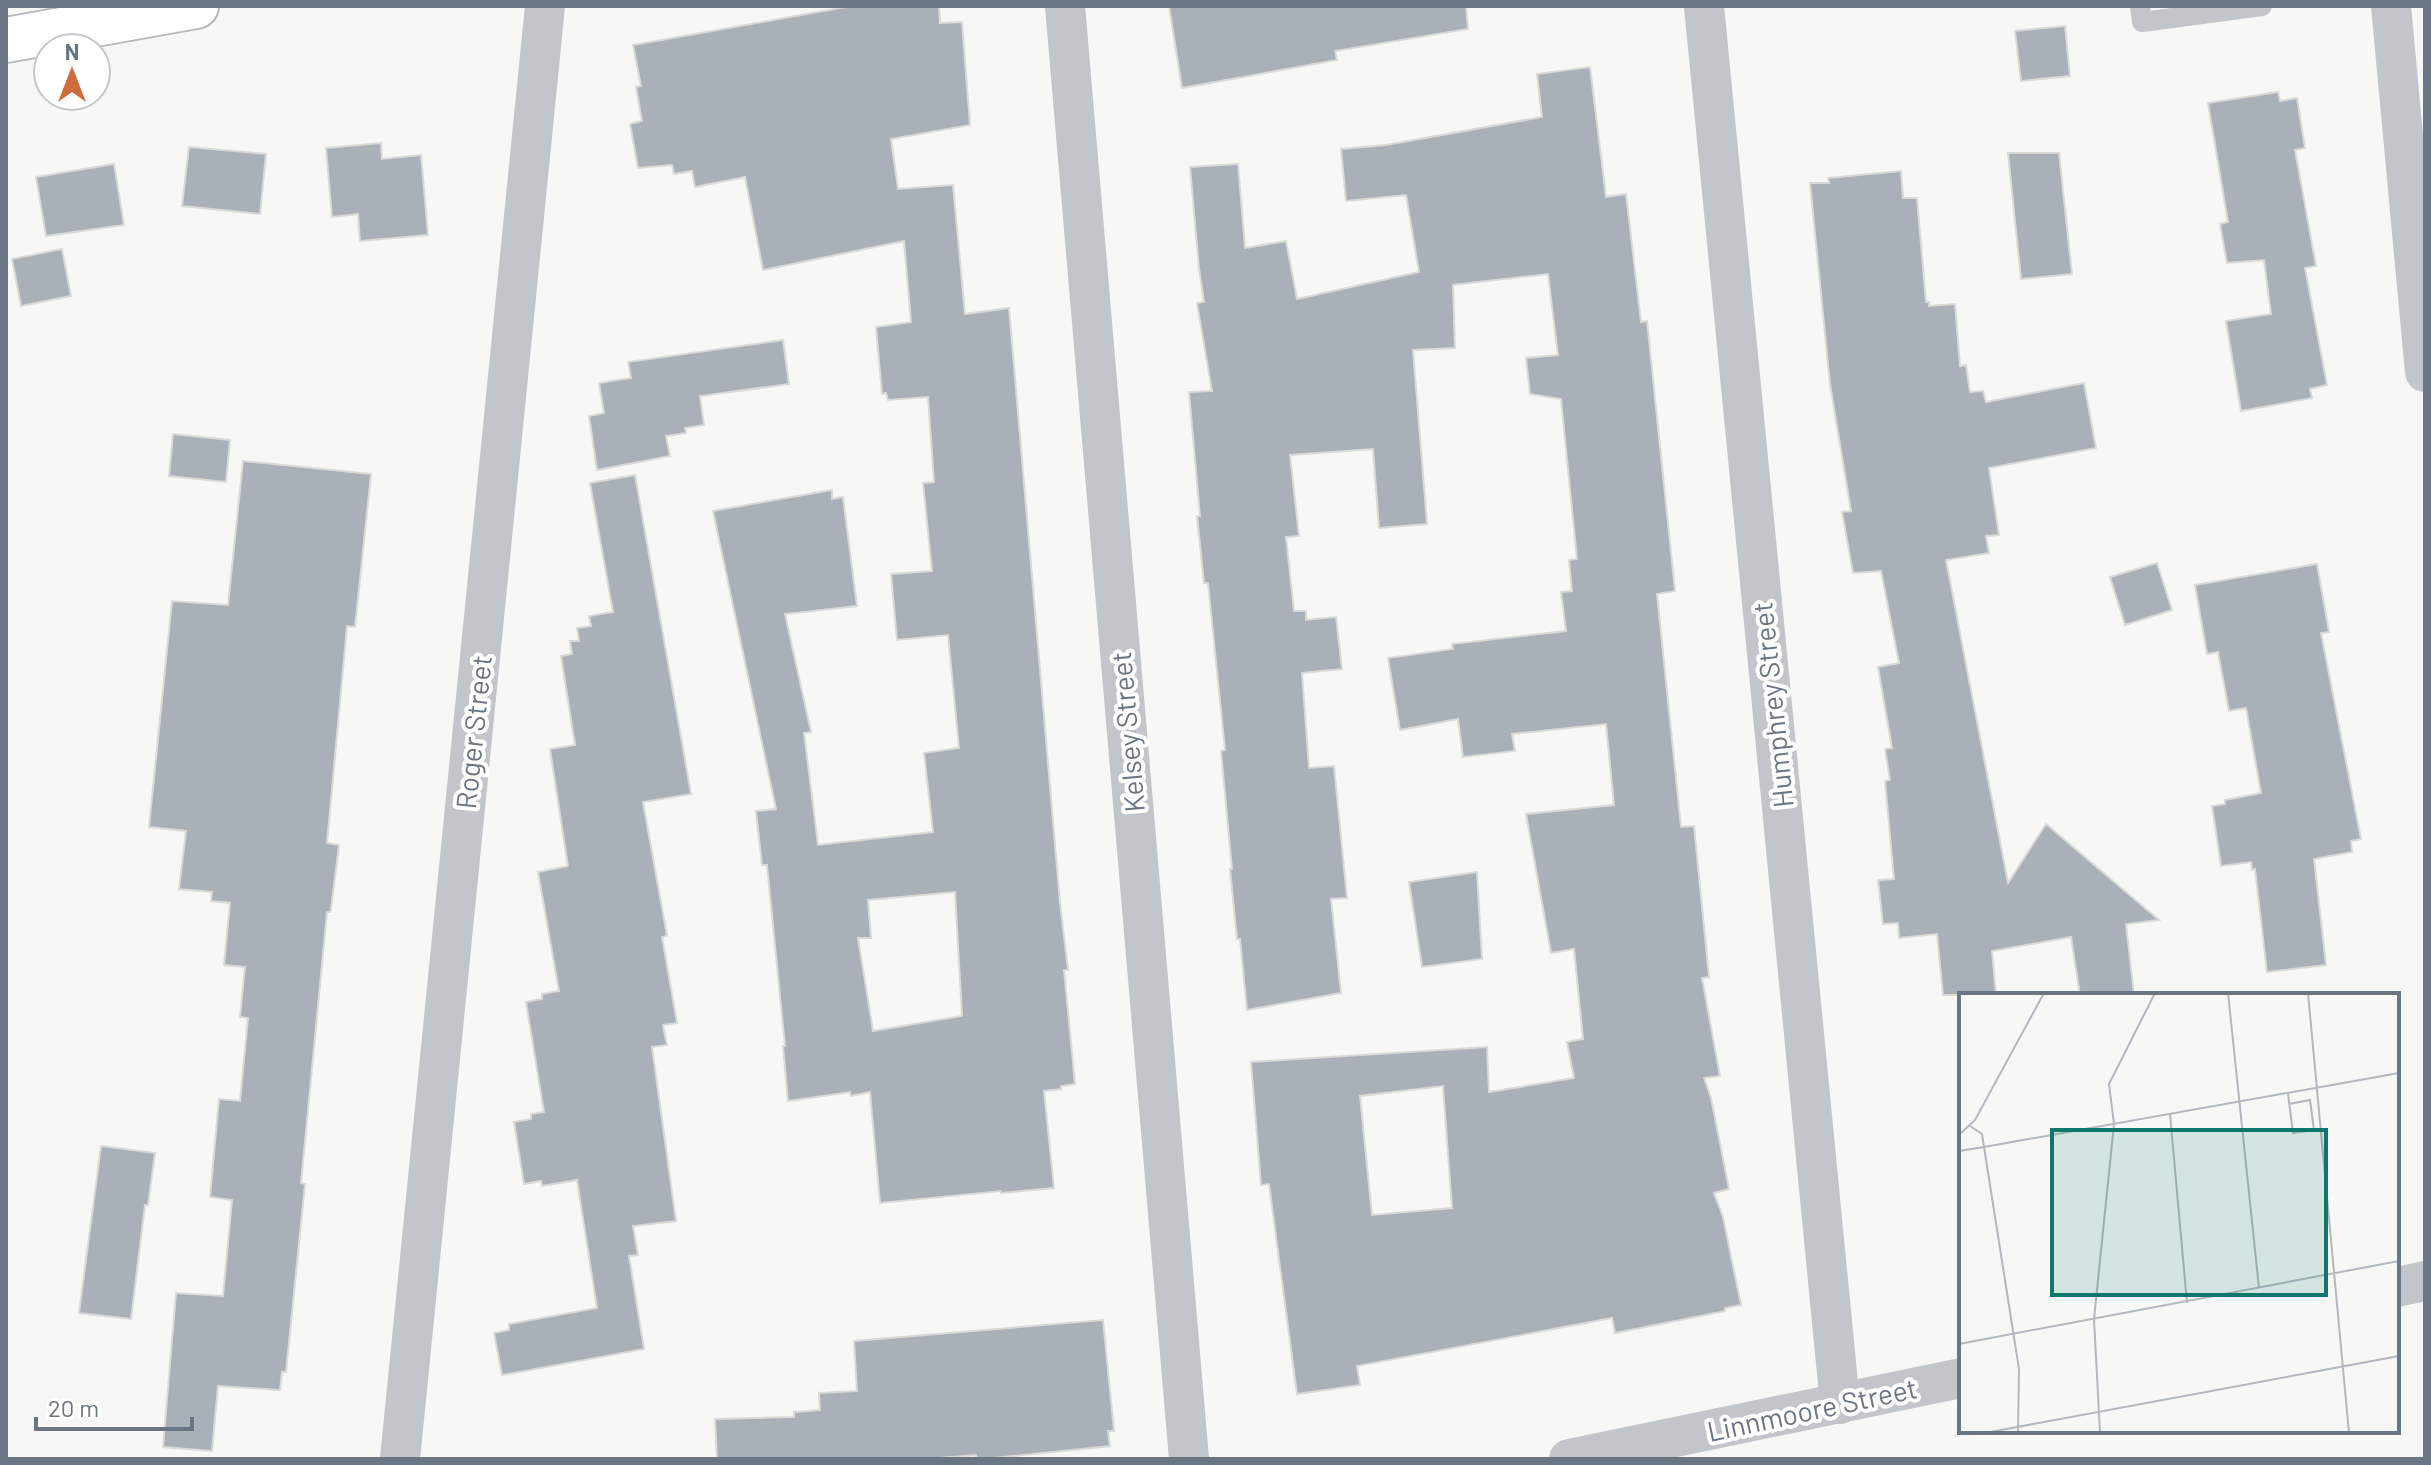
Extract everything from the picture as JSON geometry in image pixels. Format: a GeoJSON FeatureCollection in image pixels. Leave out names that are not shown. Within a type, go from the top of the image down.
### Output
{"type":"FeatureCollection","features":[{"type":"Feature","properties":{"kind":"main road"},"geometry":{"type":"LineString","coordinates":[[6,40],[196,6]]}},
{"type":"Feature","properties":{"kind":"street","name":"Roger Street"},"geometry":{"type":"LineString","coordinates":[[400,1459],[545,6]]}},
{"type":"Feature","properties":{"kind":"street","name":"Kelsey Street"},"geometry":{"type":"LineString","coordinates":[[1065,6],[1189,1459]]}},
{"type":"Feature","properties":{"kind":"street","name":"Humphrey Street"},"geometry":{"type":"LineString","coordinates":[[1704,6],[1840,1404]]}},
{"type":"Feature","properties":{"kind":"street"},"geometry":{"type":"LineString","coordinates":[[2391,6],[2425,372]]}},
{"type":"Feature","properties":{"kind":"street"},"geometry":{"type":"LineString","coordinates":[[2399,1287],[2425,1281]]}},
{"type":"Feature","properties":{"kind":"street","name":"Linnmoore Street"},"geometry":{"type":"LineString","coordinates":[[1569,1459],[1959,1378]]}},
{"type":"Feature","properties":{"kind":"lane"},"geometry":{"type":"LineString","coordinates":[[2140,6],[2142,22],[2262,6]]}},
{"type":"Feature","properties":{"kind":"building"},"geometry":{"type":"Polygon","coordinates":[[[852,6],[939,6],[940,23],[962,22],[970,125],[891,139],[898,189],[953,185],[965,314],[1009,308],[1068,970],[1064,970],[1075,1084],[1044,1091],[1054,1188],[880,1203],[870,1092],[788,1101],[767,865],[762,865],[756,811],[776,809],[713,511],[832,490],[832,499],[843,497],[857,606],[785,614],[811,732],[804,733],[818,845],[933,832],[924,753],[959,748],[948,635],[897,640],[891,574],[932,571],[923,483],[934,482],[928,397],[888,400],[886,393],[882,394],[876,327],[911,322],[904,241],[763,270],[745,177],[695,187],[692,171],[674,174],[672,165],[638,168],[630,124],[642,121],[636,87],[641,86],[633,45],[852,6]],[[955,892],[868,900],[871,938],[858,938],[873,1031],[962,1016],[955,892]]]}},
{"type":"Feature","properties":{"kind":"building"},"geometry":{"type":"Polygon","coordinates":[[[1169,6],[1466,6],[1468,29],[1335,51],[1337,60],[1182,88],[1169,6]]]}},
{"type":"Feature","properties":{"kind":"building"},"geometry":{"type":"Polygon","coordinates":[[[2065,26],[2070,76],[2021,81],[2015,31],[2065,26]]]}},
{"type":"Feature","properties":{"kind":"building"},"geometry":{"type":"Polygon","coordinates":[[[1590,67],[1606,197],[1626,194],[1641,322],[1647,321],[1675,591],[1657,594],[1681,827],[1694,826],[1709,977],[1702,978],[1720,1076],[1704,1078],[1711,1098],[1729,1189],[1714,1193],[1723,1217],[1741,1305],[1615,1333],[1612,1318],[1357,1366],[1360,1385],[1297,1394],[1269,1184],[1261,1185],[1251,1062],[1487,1047],[1489,1092],[1574,1078],[1567,1042],[1583,1039],[1574,949],[1551,953],[1526,814],[1614,805],[1606,724],[1512,734],[1515,751],[1463,757],[1458,719],[1400,730],[1388,658],[1453,649],[1452,644],[1566,631],[1561,592],[1572,591],[1569,560],[1577,559],[1561,399],[1530,394],[1526,358],[1558,355],[1548,274],[1453,285],[1455,348],[1413,350],[1427,524],[1379,528],[1373,449],[1290,455],[1299,536],[1286,537],[1294,611],[1306,611],[1306,620],[1336,617],[1342,669],[1302,673],[1309,768],[1334,766],[1347,898],[1331,899],[1341,993],[1247,1010],[1230,869],[1221,751],[1225,750],[1208,583],[1204,583],[1197,516],[1200,516],[1189,392],[1212,391],[1197,303],[1204,302],[1190,167],[1238,164],[1245,248],[1286,241],[1297,299],[1419,272],[1406,195],[1346,201],[1341,149],[1386,145],[1542,117],[1537,74],[1590,67]],[[1443,1086],[1360,1096],[1372,1215],[1452,1208],[1443,1086]]]}},
{"type":"Feature","properties":{"kind":"building"},"geometry":{"type":"Polygon","coordinates":[[[2278,92],[2280,101],[2297,98],[2305,148],[2295,150],[2316,266],[2305,268],[2327,385],[2310,389],[2312,398],[2241,411],[2226,321],[2271,314],[2264,260],[2227,263],[2220,224],[2228,222],[2208,103],[2278,92]]]}},
{"type":"Feature","properties":{"kind":"building"},"geometry":{"type":"Polygon","coordinates":[[[381,143],[382,159],[421,155],[428,235],[360,241],[358,214],[332,217],[326,148],[381,143]]]}},
{"type":"Feature","properties":{"kind":"building"},"geometry":{"type":"Polygon","coordinates":[[[189,147],[266,154],[260,214],[182,206],[189,147]]]}},
{"type":"Feature","properties":{"kind":"building"},"geometry":{"type":"Polygon","coordinates":[[[2008,153],[2059,153],[2072,274],[2021,279],[2008,153]]]}},
{"type":"Feature","properties":{"kind":"building"},"geometry":{"type":"Polygon","coordinates":[[[114,164],[124,225],[46,236],[36,177],[114,164]]]}},
{"type":"Feature","properties":{"kind":"building"},"geometry":{"type":"Polygon","coordinates":[[[1901,171],[1903,198],[1917,198],[1926,302],[1929,306],[1955,304],[1960,366],[1966,365],[1970,392],[1983,391],[1986,402],[2084,383],[2096,448],[1989,468],[1999,535],[1986,536],[1989,553],[1946,560],[2008,883],[2046,824],[2159,920],[2126,924],[2134,993],[2080,993],[2071,937],[1992,951],[1996,993],[1943,995],[1937,934],[1899,938],[1898,923],[1883,924],[1878,880],[1894,879],[1885,781],[1890,780],[1885,749],[1892,748],[1878,667],[1899,663],[1881,571],[1853,573],[1842,512],[1851,511],[1830,384],[1810,183],[1829,183],[1828,178],[1901,171]]]}},
{"type":"Feature","properties":{"kind":"building"},"geometry":{"type":"Polygon","coordinates":[[[62,249],[71,296],[21,306],[12,259],[62,249]]]}},
{"type":"Feature","properties":{"kind":"building"},"geometry":{"type":"Polygon","coordinates":[[[783,340],[789,384],[700,396],[704,425],[685,428],[686,433],[666,436],[670,456],[597,470],[589,416],[604,413],[599,383],[631,378],[628,362],[783,340]]]}},
{"type":"Feature","properties":{"kind":"building"},"geometry":{"type":"Polygon","coordinates":[[[173,434],[230,440],[226,482],[169,476],[173,434]]]}},
{"type":"Feature","properties":{"kind":"building"},"geometry":{"type":"Polygon","coordinates":[[[243,461],[371,474],[355,627],[347,626],[327,843],[339,845],[331,909],[327,912],[286,1372],[282,1372],[280,1390],[218,1386],[212,1451],[163,1447],[176,1293],[223,1296],[232,1200],[210,1197],[219,1099],[240,1101],[248,1018],[240,1017],[245,967],[224,965],[230,903],[211,901],[212,892],[179,889],[186,831],[149,827],[172,601],[228,605],[243,461]]]}},
{"type":"Feature","properties":{"kind":"building"},"geometry":{"type":"Polygon","coordinates":[[[635,475],[691,794],[643,802],[667,936],[662,937],[677,1023],[663,1025],[667,1045],[652,1047],[676,1221],[633,1226],[638,1255],[629,1256],[644,1349],[502,1375],[494,1333],[509,1330],[509,1324],[597,1308],[577,1180],[542,1186],[541,1181],[524,1184],[514,1122],[531,1119],[531,1114],[544,1112],[526,1002],[542,999],[542,994],[559,991],[538,872],[568,866],[550,749],[575,745],[561,656],[572,654],[570,641],[579,641],[577,628],[591,626],[589,616],[613,612],[590,483],[635,475]]]}},
{"type":"Feature","properties":{"kind":"building"},"geometry":{"type":"Polygon","coordinates":[[[2157,563],[2172,610],[2125,625],[2110,577],[2157,563]]]}},
{"type":"Feature","properties":{"kind":"building"},"geometry":{"type":"Polygon","coordinates":[[[2317,564],[2329,632],[2321,633],[2361,839],[2351,841],[2352,852],[2314,859],[2326,965],[2267,972],[2255,869],[2252,870],[2251,862],[2221,866],[2212,806],[2225,804],[2225,800],[2261,793],[2246,708],[2229,711],[2218,652],[2207,654],[2195,585],[2317,564]]]}},
{"type":"Feature","properties":{"kind":"building"},"geometry":{"type":"Polygon","coordinates":[[[1477,872],[1482,959],[1422,967],[1409,882],[1477,872]]]}},
{"type":"Feature","properties":{"kind":"building"},"geometry":{"type":"Polygon","coordinates":[[[101,1146],[155,1153],[148,1205],[145,1205],[131,1319],[79,1313],[101,1146]]]}},
{"type":"Feature","properties":{"kind":"building"},"geometry":{"type":"Polygon","coordinates":[[[1103,1320],[1114,1431],[1108,1431],[1110,1446],[985,1459],[977,1459],[976,1455],[927,1459],[717,1459],[715,1419],[794,1417],[794,1412],[820,1410],[819,1393],[857,1391],[854,1341],[1103,1320]]]}}]}
